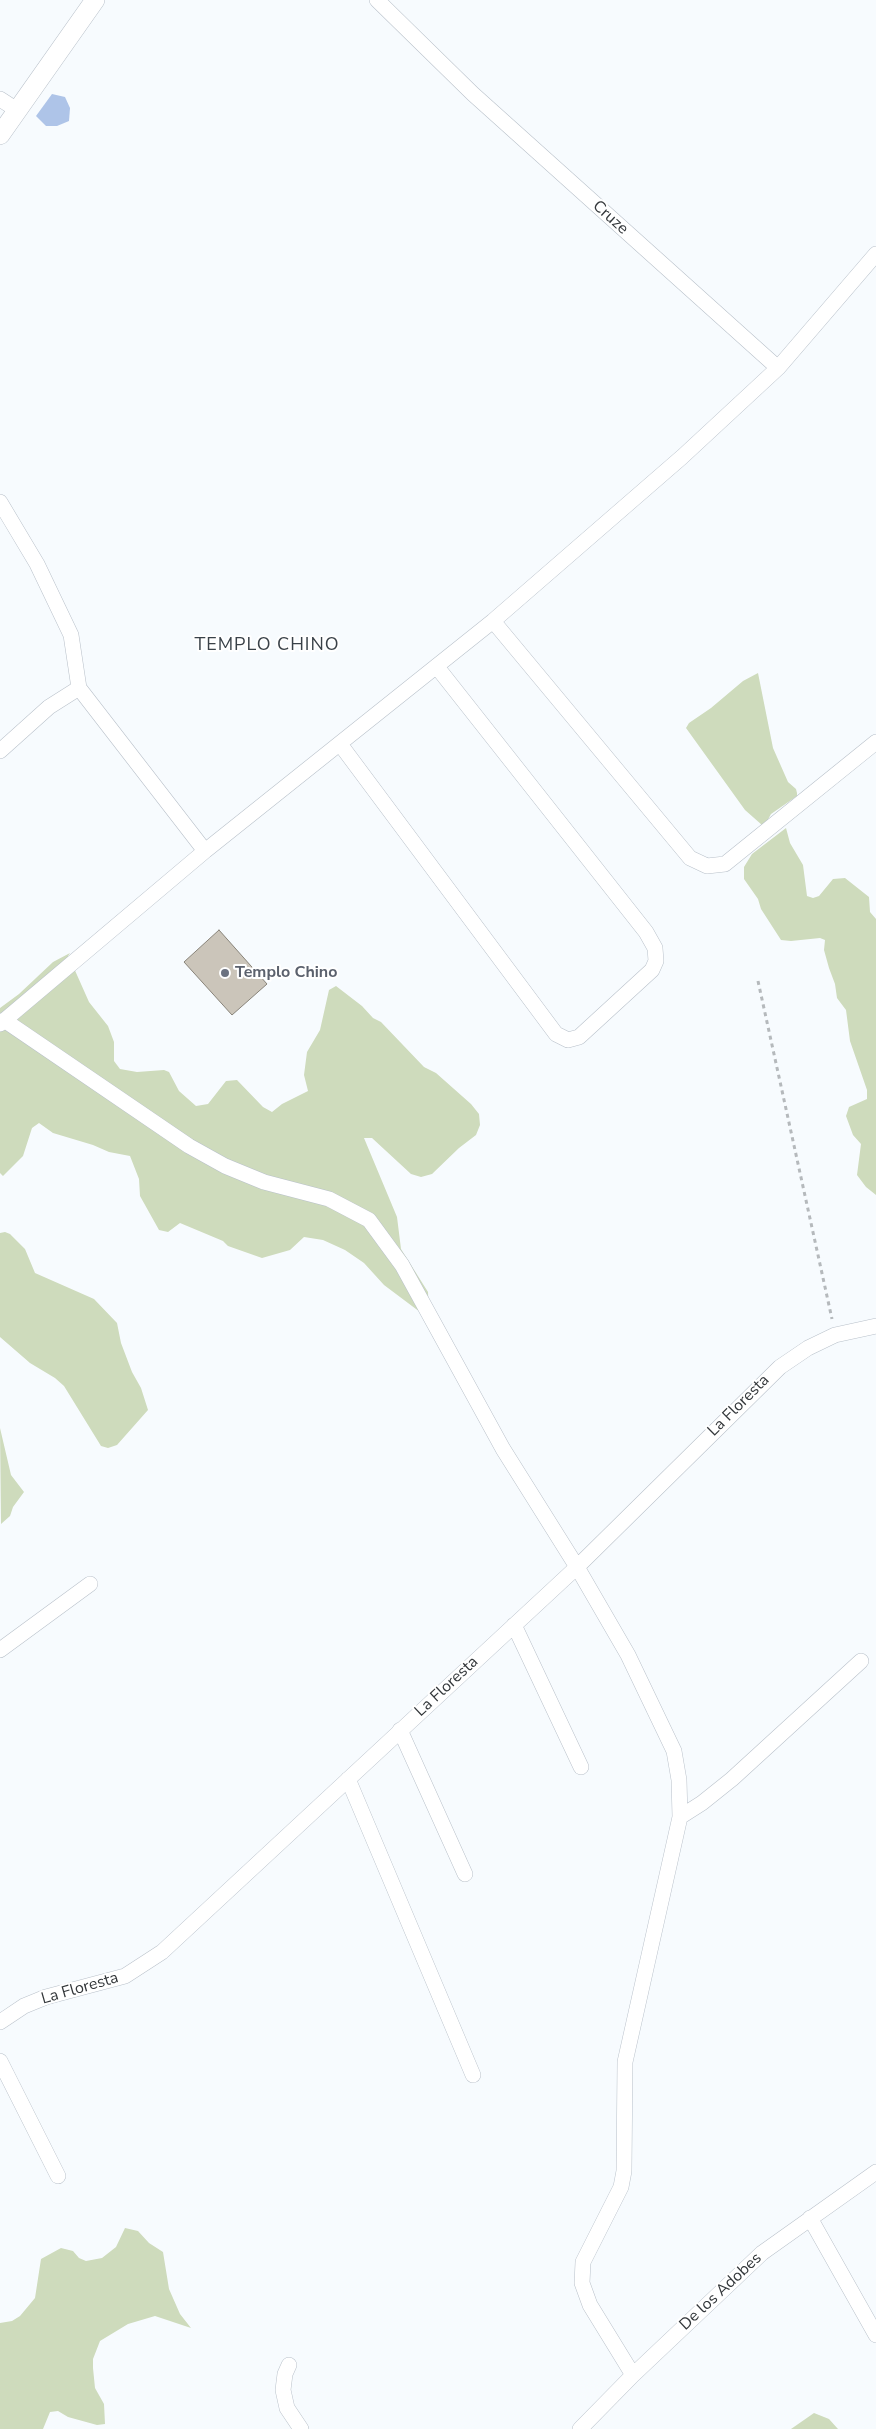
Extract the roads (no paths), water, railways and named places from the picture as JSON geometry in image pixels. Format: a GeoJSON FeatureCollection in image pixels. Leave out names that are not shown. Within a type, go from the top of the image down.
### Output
{"type":"FeatureCollection","features":[{"type":"Feature","properties":{"kind":"street"},"geometry":{"type":"LineString","coordinates":[[0,136],[95,0]]}},
{"type":"Feature","properties":{"kind":"street","name":"Cruze"},"geometry":{"type":"LineString","coordinates":[[377,0],[444,67],[778,368]]}},
{"type":"Feature","properties":{"kind":"street"},"geometry":{"type":"LineString","coordinates":[[0,99],[17,110]]}},
{"type":"Feature","properties":{"kind":"street"},"geometry":{"type":"LineString","coordinates":[[633,2375],[590,2305],[582,2283],[583,2262],[621,2187],[624,2171],[625,2062],[680,1817],[679,1780],[674,1751],[628,1655],[577,1566],[503,1449],[402,1265],[370,1220],[329,1199],[264,1182],[225,1166],[189,1146],[2,1022],[205,851],[493,621],[682,457],[778,368],[876,254]]}},
{"type":"Feature","properties":{"kind":"street"},"geometry":{"type":"LineString","coordinates":[[0,502],[37,564],[71,635],[79,688],[205,851]]}},
{"type":"Feature","properties":{"kind":"street"},"geometry":{"type":"LineString","coordinates":[[493,621],[690,858],[706,866],[725,864],[876,742]]}},
{"type":"Feature","properties":{"kind":"street"},"geometry":{"type":"LineString","coordinates":[[340,744],[556,1034],[568,1040],[578,1037],[652,970],[656,961],[655,948],[646,932],[437,667]]}},
{"type":"Feature","properties":{"kind":"street"},"geometry":{"type":"LineString","coordinates":[[0,751],[49,707],[79,688]]}},
{"type":"Feature","properties":{"kind":"street","name":"La Floresta"},"geometry":{"type":"LineString","coordinates":[[0,2022],[24,2006],[125,1976],[162,1952],[577,1566],[780,1367],[808,1348],[835,1334],[876,1326]]}},
{"type":"Feature","properties":{"kind":"street"},"geometry":{"type":"LineString","coordinates":[[0,1650],[90,1584]]}},
{"type":"Feature","properties":{"kind":"street"},"geometry":{"type":"LineString","coordinates":[[514,1625],[581,1767]]}},
{"type":"Feature","properties":{"kind":"street"},"geometry":{"type":"LineString","coordinates":[[680,1817],[702,1803],[732,1779],[861,1661]]}},
{"type":"Feature","properties":{"kind":"street"},"geometry":{"type":"LineString","coordinates":[[400,1730],[466,1874]]}},
{"type":"Feature","properties":{"kind":"street"},"geometry":{"type":"LineString","coordinates":[[348,1780],[473,2075]]}},
{"type":"Feature","properties":{"kind":"street"},"geometry":{"type":"LineString","coordinates":[[0,2061],[58,2176]]}},
{"type":"Feature","properties":{"kind":"street","name":"De los Adobes"},"geometry":{"type":"LineString","coordinates":[[580,2429],[633,2375],[762,2253],[876,2172]]}},
{"type":"Feature","properties":{"kind":"street"},"geometry":{"type":"LineString","coordinates":[[810,2218],[876,2335]]}},
{"type":"Feature","properties":{"kind":"street"},"geometry":{"type":"LineString","coordinates":[[290,2365],[285,2374],[283,2390],[287,2408],[301,2429]]}},
{"type":"Feature","properties":{"kind":"water"},"geometry":{"type":"Polygon","coordinates":[[[52,94],[65,97],[70,108],[69,121],[57,126],[46,126],[36,116],[52,94]]]}},
{"type":"Feature","properties":{"kind":"place","name":"Templo Chino"},"geometry":{"type":"Point","coordinates":[225,973]}},
{"type":"Feature","properties":{"kind":"district","name":"TEMPLO CHINO"},"geometry":{"type":"Point","coordinates":[267,646]}}]}
